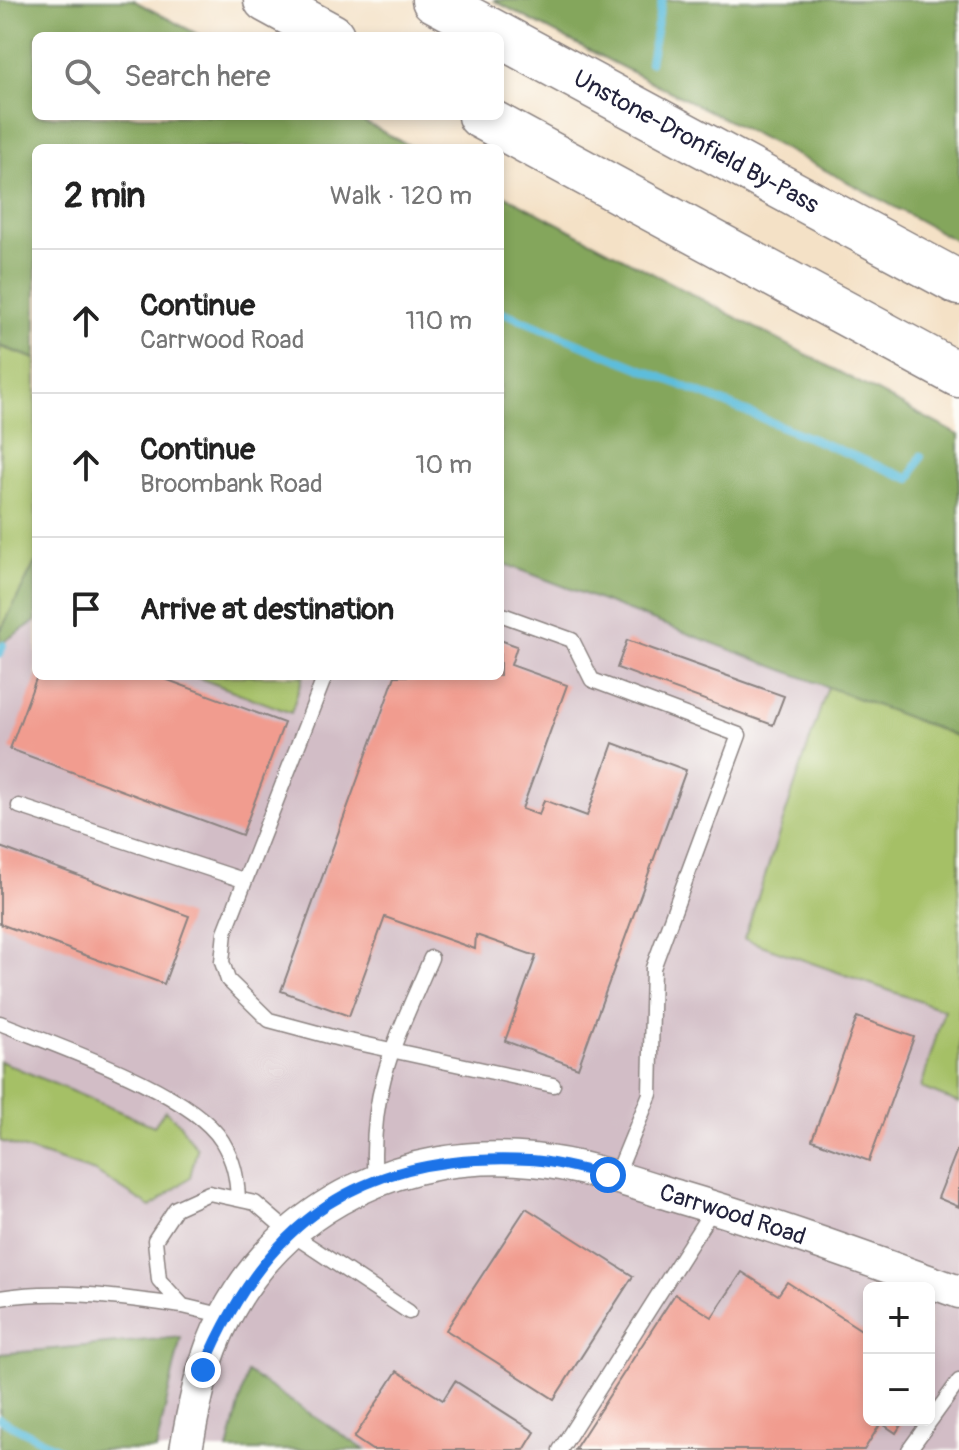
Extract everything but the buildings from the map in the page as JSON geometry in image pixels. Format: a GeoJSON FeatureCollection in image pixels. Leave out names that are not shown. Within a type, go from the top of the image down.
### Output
{"type":"FeatureCollection","features":[{"type":"Feature","properties":{"kind":"highway"},"geometry":{"type":"LineString","coordinates":[[266,0],[325,32]]}},
{"type":"Feature","properties":{"kind":"highway","name":"Unstone-Dronfield By-Pass"},"geometry":{"type":"LineString","coordinates":[[434,0],[493,32]]}},
{"type":"Feature","properties":{"kind":"highway","name":"Unstone-Dronfield By-Pass"},"geometry":{"type":"LineString","coordinates":[[504,38],[959,283]]}},
{"type":"Feature","properties":{"kind":"highway"},"geometry":{"type":"LineString","coordinates":[[487,120],[959,375]]}},
{"type":"Feature","properties":{"kind":"street","name":"Carrwood Road"},"geometry":{"type":"LineString","coordinates":[[188,1439],[203,1370],[225,1316],[278,1242],[334,1199],[394,1172],[456,1160],[532,1160],[616,1177],[714,1207],[959,1292]]}},
{"type":"Feature","properties":{"kind":"lane"},"geometry":{"type":"LineString","coordinates":[[504,615],[572,640],[592,680],[739,735],[653,968],[650,1094],[616,1177]]}},
{"type":"Feature","properties":{"kind":"lane"},"geometry":{"type":"LineString","coordinates":[[323,680],[225,932],[222,962],[228,980],[269,1020],[391,1051],[553,1085]]}},
{"type":"Feature","properties":{"kind":"lane"},"geometry":{"type":"LineString","coordinates":[[19,806],[243,880]]}},
{"type":"Feature","properties":{"kind":"lane"},"geometry":{"type":"LineString","coordinates":[[375,1181],[372,1144],[377,1097],[391,1051],[431,958]]}},
{"type":"Feature","properties":{"kind":"lane"},"geometry":{"type":"LineString","coordinates":[[0,1023],[179,1103],[220,1138],[237,1170],[238,1199]]}},
{"type":"Feature","properties":{"kind":"lane"},"geometry":{"type":"LineString","coordinates":[[183,1306],[159,1280],[155,1240],[176,1208],[209,1193],[255,1203],[290,1233],[409,1312]]}},
{"type":"Feature","properties":{"kind":"lane"},"geometry":{"type":"LineString","coordinates":[[560,1450],[714,1207]]}},
{"type":"Feature","properties":{"kind":"lane"},"geometry":{"type":"LineString","coordinates":[[0,1298],[19,1295],[113,1296],[183,1306],[225,1316]]}},
{"type":"Feature","properties":{"kind":"lane"},"geometry":{"type":"LineString","coordinates":[[909,1450],[959,1381]]}},
{"type":"Feature","properties":{"kind":"shaded area"},"geometry":{"type":"Polygon","coordinates":[[[504,564],[959,737],[959,1450],[156,1450],[181,1337],[0,1354],[0,644],[32,624],[32,680],[504,680],[504,564]]]}},
{"type":"Feature","properties":{"kind":"green space"},"geometry":{"type":"Polygon","coordinates":[[[0,0],[133,0],[193,32],[32,32],[32,120],[361,120],[406,144],[32,144],[32,358],[0,346],[0,0]]]}},
{"type":"Feature","properties":{"kind":"green space"},"geometry":{"type":"Polygon","coordinates":[[[493,0],[959,0],[959,243],[844,180],[493,0]]]}},
{"type":"Feature","properties":{"kind":"green space"},"geometry":{"type":"Polygon","coordinates":[[[504,195],[959,435],[959,737],[504,564],[504,195]]]}},
{"type":"Feature","properties":{"kind":"green space"},"geometry":{"type":"Polygon","coordinates":[[[0,347],[32,358],[32,569],[0,632],[0,347]]]}},
{"type":"Feature","properties":{"kind":"green space"},"geometry":{"type":"Polygon","coordinates":[[[32,569],[32,624],[0,644],[0,632],[32,569]]]}},
{"type":"Feature","properties":{"kind":"green space"},"geometry":{"type":"Polygon","coordinates":[[[204,680],[302,680],[291,713],[204,680]]]}},
{"type":"Feature","properties":{"kind":"green space"},"geometry":{"type":"Polygon","coordinates":[[[828,686],[959,737],[959,1103],[921,1088],[944,1010],[744,939],[828,686]]]}},
{"type":"Feature","properties":{"kind":"green space"},"geometry":{"type":"Polygon","coordinates":[[[0,1061],[154,1126],[165,1110],[179,1123],[197,1149],[190,1177],[151,1207],[95,1172],[0,1141],[0,1061]]]}},
{"type":"Feature","properties":{"kind":"green space"},"geometry":{"type":"Polygon","coordinates":[[[181,1337],[156,1450],[0,1450],[0,1354],[181,1337]]]}},
{"type":"Feature","properties":{"kind":"green space"},"geometry":{"type":"Polygon","coordinates":[[[247,1372],[365,1450],[228,1450],[247,1372]]]}},
{"type":"Feature","properties":{"kind":"waterway"},"geometry":{"type":"LineString","coordinates":[[650,62],[662,0]]}},
{"type":"Feature","properties":{"kind":"waterway"},"geometry":{"type":"LineString","coordinates":[[504,313],[910,479],[921,456]]}},
{"type":"Feature","properties":{"kind":"waterway"},"geometry":{"type":"LineString","coordinates":[[0,654],[3,645]]}},
{"type":"Feature","properties":{"kind":"waterway"},"geometry":{"type":"LineString","coordinates":[[0,1419],[60,1450]]}},
{"type":"Feature","properties":{"kind":"route"},"geometry":{"type":"LineString","coordinates":[[203,1370],[225,1316],[278,1242],[334,1199],[394,1172],[456,1160],[532,1160],[608,1175]]}}]}
